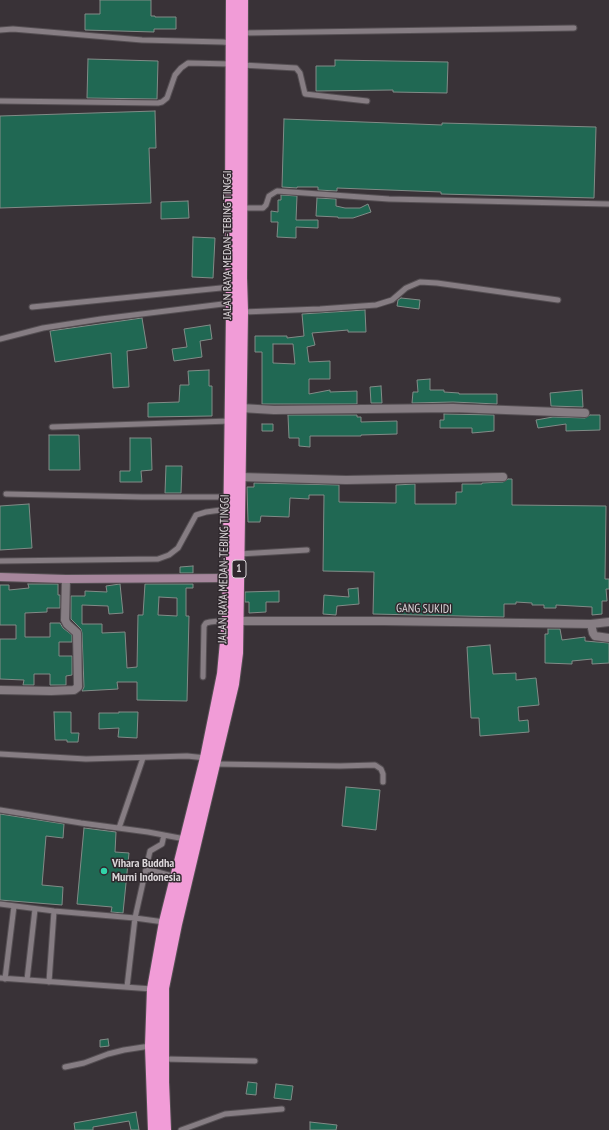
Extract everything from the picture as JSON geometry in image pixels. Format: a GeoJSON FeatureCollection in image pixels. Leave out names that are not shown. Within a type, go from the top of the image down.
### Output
{"type":"FeatureCollection","features":[{"type":"Feature","properties":{"kind":"highway","name":"JALAN RAYA MEDAN-TEBING TINGGI"},"geometry":{"type":"LineString","coordinates":[[165,1130],[163,1059],[164,988],[210,761],[222,674],[233,621],[239,554],[242,312],[241,208],[237,65],[232,43],[232,0]]}},
{"type":"Feature","properties":{"kind":"highway","name":"JALAN RAYA MEDAN-TEBING TINGGI"},"geometry":{"type":"LineString","coordinates":[[233,621],[228,578],[232,287],[237,65],[242,34],[242,0]]}},
{"type":"Feature","properties":{"kind":"highway","name":"JALAN RAYA MEDAN-TEBING TINGGI"},"geometry":{"type":"LineString","coordinates":[[154,1130],[151,1046],[153,989],[165,922],[185,839],[210,761]]}},
{"type":"Feature","properties":{"kind":"street"},"geometry":{"type":"LineString","coordinates":[[241,408],[274,410],[453,408],[585,413]]}},
{"type":"Feature","properties":{"kind":"street"},"geometry":{"type":"LineString","coordinates":[[240,478],[346,480],[503,477]]}},
{"type":"Feature","properties":{"kind":"street"},"geometry":{"type":"LineString","coordinates":[[0,577],[66,579],[228,578]]}},
{"type":"Feature","properties":{"kind":"street"},"geometry":{"type":"LineString","coordinates":[[0,690],[51,691],[74,690],[78,687],[77,633],[67,624],[65,620],[66,579]]}},
{"type":"Feature","properties":{"kind":"street","name":"GANG SUKIDI"},"geometry":{"type":"LineString","coordinates":[[233,621],[384,620],[591,624],[609,622]]}},
{"type":"Feature","properties":{"kind":"street"},"geometry":{"type":"LineString","coordinates":[[591,624],[595,636],[609,638]]}},
{"type":"Feature","properties":{"kind":"lane"},"geometry":{"type":"LineString","coordinates":[[242,34],[574,28]]}},
{"type":"Feature","properties":{"kind":"lane"},"geometry":{"type":"LineString","coordinates":[[0,30],[13,29],[142,40],[232,43]]}},
{"type":"Feature","properties":{"kind":"lane"},"geometry":{"type":"LineString","coordinates":[[0,101],[158,103],[162,102],[166,98],[175,75],[188,63],[296,68],[300,73],[305,94],[367,101]]}},
{"type":"Feature","properties":{"kind":"lane"},"geometry":{"type":"LineString","coordinates":[[241,208],[263,208],[266,206],[269,196],[277,191],[388,199],[609,204]]}},
{"type":"Feature","properties":{"kind":"lane"},"geometry":{"type":"LineString","coordinates":[[242,312],[376,305],[392,300],[406,288],[420,282],[437,283],[558,300]]}},
{"type":"Feature","properties":{"kind":"lane"},"geometry":{"type":"LineString","coordinates":[[32,307],[232,287]]}},
{"type":"Feature","properties":{"kind":"lane"},"geometry":{"type":"LineString","coordinates":[[0,339],[43,328],[94,320],[178,308],[232,303]]}},
{"type":"Feature","properties":{"kind":"lane"},"geometry":{"type":"LineString","coordinates":[[52,427],[231,421]]}},
{"type":"Feature","properties":{"kind":"lane"},"geometry":{"type":"LineString","coordinates":[[6,494],[230,497]]}},
{"type":"Feature","properties":{"kind":"lane"},"geometry":{"type":"LineString","coordinates":[[0,561],[158,559],[169,556],[178,548],[196,515],[220,510],[230,511]]}},
{"type":"Feature","properties":{"kind":"lane"},"geometry":{"type":"LineString","coordinates":[[239,554],[307,550]]}},
{"type":"Feature","properties":{"kind":"lane"},"geometry":{"type":"LineString","coordinates":[[203,677],[204,626],[206,623],[210,622],[233,621]]}},
{"type":"Feature","properties":{"kind":"lane"},"geometry":{"type":"LineString","coordinates":[[0,754],[86,759],[187,756],[210,761],[340,766],[375,765],[381,769],[383,774],[383,782]]}},
{"type":"Feature","properties":{"kind":"lane"},"geometry":{"type":"LineString","coordinates":[[119,828],[143,758]]}},
{"type":"Feature","properties":{"kind":"lane"},"geometry":{"type":"LineString","coordinates":[[0,810],[185,839]]}},
{"type":"Feature","properties":{"kind":"lane"},"geometry":{"type":"LineString","coordinates":[[127,987],[135,918],[150,851],[162,844],[164,836]]}},
{"type":"Feature","properties":{"kind":"lane"},"geometry":{"type":"LineString","coordinates":[[146,870],[176,877]]}},
{"type":"Feature","properties":{"kind":"lane"},"geometry":{"type":"LineString","coordinates":[[0,904],[54,912],[135,918],[165,922]]}},
{"type":"Feature","properties":{"kind":"lane"},"geometry":{"type":"LineString","coordinates":[[14,906],[3,979],[153,989]]}},
{"type":"Feature","properties":{"kind":"lane"},"geometry":{"type":"LineString","coordinates":[[27,980],[35,909]]}},
{"type":"Feature","properties":{"kind":"lane"},"geometry":{"type":"LineString","coordinates":[[48,982],[54,912]]}},
{"type":"Feature","properties":{"kind":"lane"},"geometry":{"type":"LineString","coordinates":[[65,1067],[84,1063],[124,1050],[151,1046]]}},
{"type":"Feature","properties":{"kind":"lane"},"geometry":{"type":"LineString","coordinates":[[163,1059],[255,1061]]}},
{"type":"Feature","properties":{"kind":"lane"},"geometry":{"type":"LineString","coordinates":[[181,1130],[225,1114],[282,1109]]}},
{"type":"Feature","properties":{"kind":"building"},"geometry":{"type":"Polygon","coordinates":[[[100,0],[151,0],[151,16],[176,17],[176,29],[154,29],[154,32],[85,30],[85,14],[100,14],[100,0]]]}},
{"type":"Feature","properties":{"kind":"building"},"geometry":{"type":"Polygon","coordinates":[[[88,59],[158,61],[157,99],[87,98],[88,59]]]}},
{"type":"Feature","properties":{"kind":"building"},"geometry":{"type":"Polygon","coordinates":[[[335,60],[448,62],[447,93],[393,92],[393,90],[316,91],[316,66],[335,66],[335,60]]]}},
{"type":"Feature","properties":{"kind":"building"},"geometry":{"type":"Polygon","coordinates":[[[155,111],[156,148],[149,148],[151,203],[0,208],[0,116],[155,111]]]}},
{"type":"Feature","properties":{"kind":"building"},"geometry":{"type":"Polygon","coordinates":[[[284,119],[442,125],[442,123],[596,127],[594,198],[441,194],[441,192],[337,188],[337,191],[318,190],[318,187],[282,187],[284,119]]]}},
{"type":"Feature","properties":{"kind":"building"},"geometry":{"type":"Polygon","coordinates":[[[281,195],[297,196],[296,220],[318,220],[318,228],[296,227],[296,238],[277,237],[278,222],[271,222],[271,211],[278,212],[278,200],[281,200],[281,195]]]}},
{"type":"Feature","properties":{"kind":"building"},"geometry":{"type":"Polygon","coordinates":[[[317,198],[336,199],[336,206],[345,208],[360,208],[368,204],[371,212],[353,218],[316,216],[317,198]]]}},
{"type":"Feature","properties":{"kind":"building"},"geometry":{"type":"Polygon","coordinates":[[[188,201],[189,218],[161,219],[161,202],[188,201]]]}},
{"type":"Feature","properties":{"kind":"building"},"geometry":{"type":"Polygon","coordinates":[[[193,237],[215,238],[213,278],[192,277],[193,237]]]}},
{"type":"Feature","properties":{"kind":"building"},"geometry":{"type":"Polygon","coordinates":[[[401,298],[420,300],[419,309],[397,306],[398,300],[401,298]]]}},
{"type":"Feature","properties":{"kind":"building"},"geometry":{"type":"Polygon","coordinates":[[[365,310],[366,332],[348,332],[348,330],[312,333],[315,345],[307,347],[309,362],[330,361],[330,379],[309,379],[309,394],[330,390],[330,392],[357,391],[357,404],[262,404],[262,352],[255,352],[255,336],[287,336],[287,338],[304,336],[302,314],[365,310]],[[273,344],[273,363],[295,364],[293,344],[273,344]]]}},
{"type":"Feature","properties":{"kind":"building"},"geometry":{"type":"Polygon","coordinates":[[[142,318],[147,348],[127,351],[129,387],[113,388],[111,353],[55,362],[50,331],[142,318]]]}},
{"type":"Feature","properties":{"kind":"building"},"geometry":{"type":"Polygon","coordinates":[[[210,325],[212,339],[200,341],[202,357],[174,361],[172,349],[187,347],[184,329],[210,325]]]}},
{"type":"Feature","properties":{"kind":"building"},"geometry":{"type":"Polygon","coordinates":[[[209,370],[209,386],[212,386],[212,416],[148,417],[148,403],[179,402],[180,385],[189,385],[188,371],[209,370]]]}},
{"type":"Feature","properties":{"kind":"building"},"geometry":{"type":"Polygon","coordinates":[[[430,379],[430,390],[444,390],[444,392],[459,394],[497,394],[497,404],[453,402],[412,403],[413,392],[418,392],[417,380],[430,379]]]}},
{"type":"Feature","properties":{"kind":"building"},"geometry":{"type":"Polygon","coordinates":[[[381,386],[382,403],[371,403],[370,387],[381,386]]]}},
{"type":"Feature","properties":{"kind":"building"},"geometry":{"type":"Polygon","coordinates":[[[582,390],[583,407],[551,406],[550,393],[582,390]]]}},
{"type":"Feature","properties":{"kind":"building"},"geometry":{"type":"Polygon","coordinates":[[[444,414],[494,415],[494,431],[472,433],[472,428],[440,428],[440,420],[444,420],[444,414]]]}},
{"type":"Feature","properties":{"kind":"building"},"geometry":{"type":"Polygon","coordinates":[[[288,415],[357,415],[357,417],[361,417],[361,422],[397,421],[397,434],[310,436],[310,447],[299,446],[299,438],[289,438],[288,415]]]}},
{"type":"Feature","properties":{"kind":"building"},"geometry":{"type":"Polygon","coordinates":[[[590,415],[600,415],[600,430],[566,431],[566,424],[538,428],[536,420],[553,417],[585,418],[590,415]]]}},
{"type":"Feature","properties":{"kind":"building"},"geometry":{"type":"Polygon","coordinates":[[[262,424],[273,424],[273,431],[262,431],[262,424]]]}},
{"type":"Feature","properties":{"kind":"building"},"geometry":{"type":"Polygon","coordinates":[[[49,435],[79,435],[80,470],[49,470],[49,435]]]}},
{"type":"Feature","properties":{"kind":"building"},"geometry":{"type":"Polygon","coordinates":[[[130,438],[151,438],[152,470],[141,471],[142,482],[120,482],[120,471],[130,471],[130,438]]]}},
{"type":"Feature","properties":{"kind":"building"},"geometry":{"type":"Polygon","coordinates":[[[166,466],[182,466],[181,493],[165,493],[166,466]]]}},
{"type":"Feature","properties":{"kind":"building"},"geometry":{"type":"Polygon","coordinates":[[[508,479],[512,479],[512,505],[606,506],[605,579],[609,579],[609,589],[606,589],[607,601],[602,601],[602,614],[592,615],[592,607],[556,605],[556,608],[544,608],[544,605],[532,605],[532,603],[516,602],[516,604],[504,604],[504,617],[373,614],[374,572],[323,571],[324,495],[309,495],[309,499],[290,498],[289,517],[261,516],[260,522],[248,522],[247,487],[254,487],[254,483],[339,485],[339,502],[396,503],[396,485],[415,484],[415,504],[456,504],[456,492],[462,492],[462,484],[503,482],[508,479]]]}},
{"type":"Feature","properties":{"kind":"building"},"geometry":{"type":"Polygon","coordinates":[[[29,504],[32,548],[0,550],[0,506],[29,504]]]}},
{"type":"Feature","properties":{"kind":"building"},"geometry":{"type":"Polygon","coordinates":[[[193,566],[193,573],[180,573],[180,567],[193,566]]]}},
{"type":"Feature","properties":{"kind":"building"},"geometry":{"type":"Polygon","coordinates":[[[28,584],[58,584],[60,608],[47,608],[47,612],[25,613],[25,637],[50,637],[50,623],[60,623],[63,628],[72,635],[72,642],[59,642],[59,656],[72,656],[72,675],[66,676],[66,685],[50,685],[50,674],[34,674],[34,685],[23,685],[24,680],[0,679],[0,639],[16,639],[16,625],[0,625],[0,585],[9,585],[9,590],[29,588],[28,584]]]}},
{"type":"Feature","properties":{"kind":"building"},"geometry":{"type":"Polygon","coordinates":[[[120,584],[123,613],[109,614],[108,606],[82,605],[82,624],[102,624],[102,633],[125,632],[127,668],[137,667],[138,615],[143,615],[145,584],[193,584],[193,588],[186,588],[186,616],[189,616],[187,701],[137,700],[137,682],[117,682],[118,689],[82,691],[84,687],[82,633],[81,629],[71,619],[71,596],[85,596],[85,591],[107,592],[106,586],[120,584]],[[159,597],[158,615],[177,616],[177,598],[159,597]]]}},
{"type":"Feature","properties":{"kind":"building"},"geometry":{"type":"Polygon","coordinates":[[[358,588],[359,604],[337,606],[336,615],[323,614],[324,595],[349,597],[348,589],[358,588]]]}},
{"type":"Feature","properties":{"kind":"building"},"geometry":{"type":"Polygon","coordinates":[[[279,591],[279,602],[266,602],[266,612],[249,613],[249,602],[245,602],[245,592],[279,591]]]}},
{"type":"Feature","properties":{"kind":"building"},"geometry":{"type":"Polygon","coordinates":[[[548,629],[560,629],[562,640],[585,637],[585,641],[609,643],[609,663],[592,664],[592,659],[572,661],[572,664],[545,663],[545,634],[548,634],[548,629]]]}},
{"type":"Feature","properties":{"kind":"building"},"geometry":{"type":"Polygon","coordinates":[[[490,645],[493,674],[516,673],[516,680],[536,678],[539,705],[518,707],[519,721],[528,720],[529,732],[480,736],[479,718],[471,718],[467,647],[490,645]]]}},
{"type":"Feature","properties":{"kind":"building"},"geometry":{"type":"Polygon","coordinates":[[[54,712],[71,712],[71,733],[79,733],[78,742],[55,740],[54,712]]]}},
{"type":"Feature","properties":{"kind":"building"},"geometry":{"type":"Polygon","coordinates":[[[138,712],[137,738],[118,737],[119,728],[99,729],[99,713],[138,712]]]}},
{"type":"Feature","properties":{"kind":"building"},"geometry":{"type":"Polygon","coordinates":[[[346,787],[380,790],[376,830],[342,826],[346,787]]]}},
{"type":"Feature","properties":{"kind":"building"},"geometry":{"type":"Polygon","coordinates":[[[0,814],[64,824],[63,838],[46,836],[42,885],[63,887],[62,905],[0,900],[0,814]]]}},
{"type":"Feature","properties":{"kind":"building","name":"Vihara Buddha Murni Indonesia"},"geometry":{"type":"Polygon","coordinates":[[[84,828],[116,832],[115,852],[129,853],[123,913],[111,912],[112,907],[77,904],[84,828]]]}},
{"type":"Feature","properties":{"kind":"building"},"geometry":{"type":"Polygon","coordinates":[[[108,1039],[109,1046],[100,1047],[100,1040],[108,1039]]]}},
{"type":"Feature","properties":{"kind":"building"},"geometry":{"type":"Polygon","coordinates":[[[248,1082],[257,1083],[256,1095],[246,1094],[248,1082]]]}},
{"type":"Feature","properties":{"kind":"building"},"geometry":{"type":"Polygon","coordinates":[[[276,1084],[293,1086],[291,1100],[274,1098],[276,1084]]]}},
{"type":"Feature","properties":{"kind":"building"},"geometry":{"type":"Polygon","coordinates":[[[136,1112],[139,1130],[131,1130],[129,1121],[93,1127],[93,1130],[75,1130],[74,1123],[136,1112]]]}},
{"type":"Feature","properties":{"kind":"building"},"geometry":{"type":"Polygon","coordinates":[[[310,1122],[337,1125],[336,1130],[310,1130],[310,1122]]]}},
{"type":"Feature","properties":{"kind":"place","name":"Vihara Buddha Murni Indonesia"},"geometry":{"type":"Point","coordinates":[104,871]}}]}
